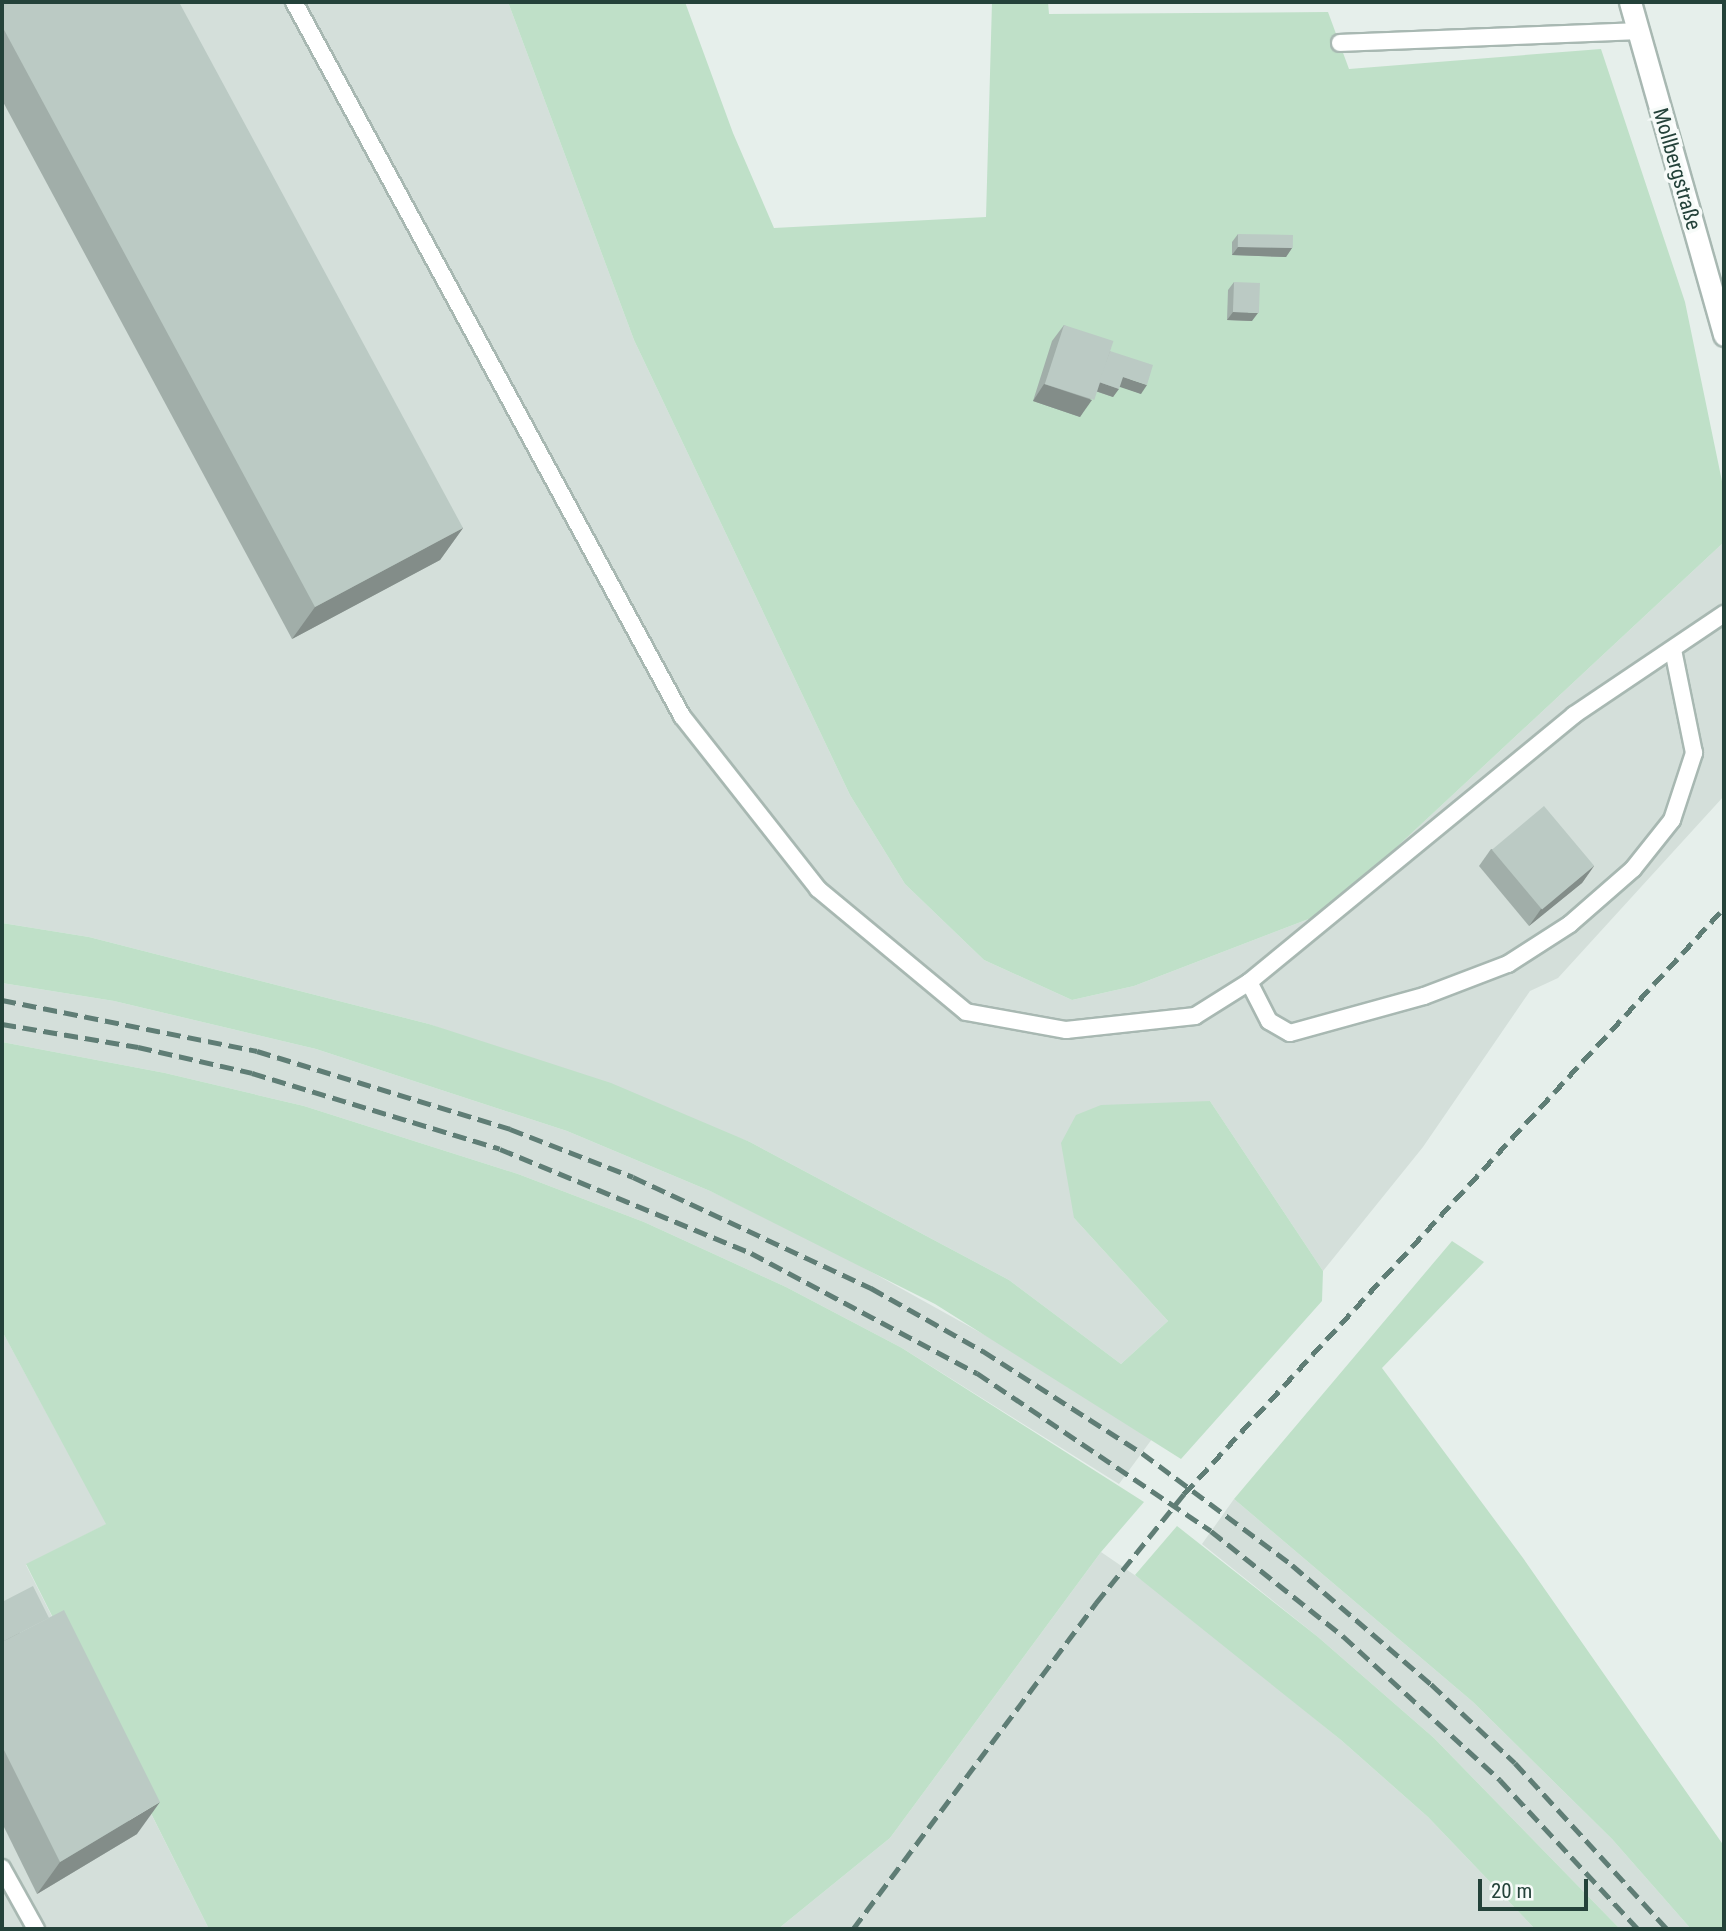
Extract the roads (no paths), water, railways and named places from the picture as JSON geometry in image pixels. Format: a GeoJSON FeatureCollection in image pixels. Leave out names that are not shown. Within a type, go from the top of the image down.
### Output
{"type":"FeatureCollection","features":[{"type":"Feature","properties":{"kind":"street","name":"Mollbergstraße"},"geometry":{"type":"LineString","coordinates":[[1630,2],[1724,335]]}},
{"type":"Feature","properties":{"kind":"lane"},"geometry":{"type":"LineString","coordinates":[[295,2],[682,716],[818,889],[966,1012],[1066,1030],[1195,1016],[1249,982],[1574,715],[1724,614]]}},
{"type":"Feature","properties":{"kind":"lane"},"geometry":{"type":"LineString","coordinates":[[1340,43],[1639,31]]}},
{"type":"Feature","properties":{"kind":"lane"},"geometry":{"type":"LineString","coordinates":[[1249,982],[1269,1021],[1290,1033],[1424,996],[1508,964],[1570,924],[1633,869],[1672,820],[1694,753],[1673,650]]}},
{"type":"Feature","properties":{"kind":"lane"},"geometry":{"type":"LineString","coordinates":[[2,1868],[36,1929]]}},
{"type":"Feature","properties":{"kind":"railway"},"geometry":{"type":"LineString","coordinates":[[853,1929],[1096,1603],[1184,1494],[1724,908]]}},
{"type":"Feature","properties":{"kind":"railway"},"geometry":{"type":"LineString","coordinates":[[2,1000],[257,1051],[510,1129],[633,1177],[871,1288],[983,1351],[1142,1453],[1292,1565],[1431,1684],[1515,1763],[1667,1929]]}},
{"type":"Feature","properties":{"kind":"railway"},"geometry":{"type":"LineString","coordinates":[[2,1024],[138,1047],[252,1073],[500,1149],[751,1253],[977,1373],[1211,1531],[1343,1636],[1500,1780],[1638,1929]]}}]}
